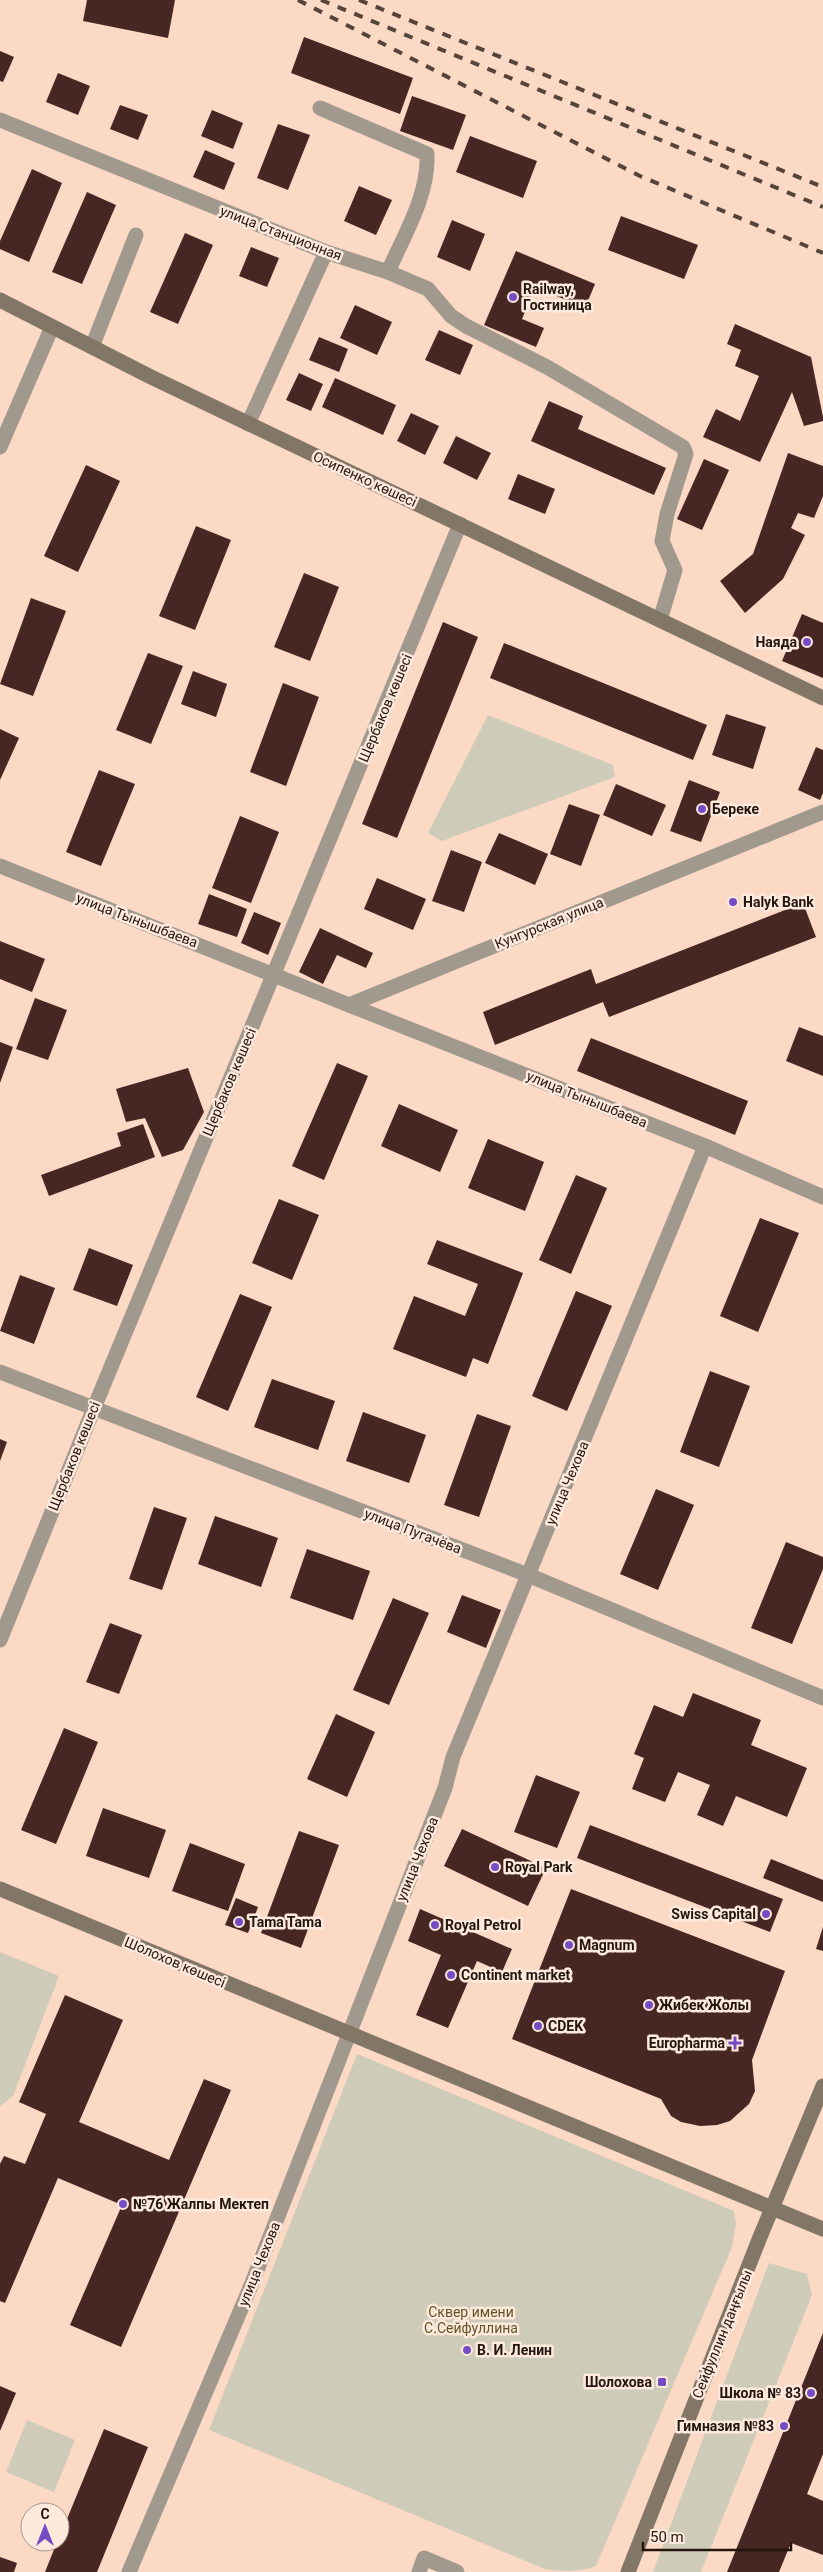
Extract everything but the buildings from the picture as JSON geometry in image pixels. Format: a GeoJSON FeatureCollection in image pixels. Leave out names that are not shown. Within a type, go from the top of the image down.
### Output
{"type":"FeatureCollection","features":[{"type":"Feature","properties":{"kind":"main road","name":"Осипенко көшесі"},"geometry":{"type":"LineString","coordinates":[[0,300],[248,424],[823,698]]}},
{"type":"Feature","properties":{"kind":"main road","name":"Шолохов көшесі"},"geometry":{"type":"LineString","coordinates":[[0,1889],[823,2230]]}},
{"type":"Feature","properties":{"kind":"main road","name":"Сейфуллин даңғылы"},"geometry":{"type":"LineString","coordinates":[[628,2572],[772,2208],[823,2086]]}},
{"type":"Feature","properties":{"kind":"street"},"geometry":{"type":"LineString","coordinates":[[320,108],[427,154],[428,168],[424,188],[388,272]]}},
{"type":"Feature","properties":{"kind":"street","name":"улица Станционная"},"geometry":{"type":"LineString","coordinates":[[0,120],[326,252],[388,272],[428,289],[451,316],[466,326],[547,367],[636,418],[684,450],[686,454],[666,514],[662,541],[675,570],[660,620]]}},
{"type":"Feature","properties":{"kind":"street"},"geometry":{"type":"LineString","coordinates":[[92,347],[136,235]]}},
{"type":"Feature","properties":{"kind":"street"},"geometry":{"type":"LineString","coordinates":[[248,424],[326,252]]}},
{"type":"Feature","properties":{"kind":"street"},"geometry":{"type":"LineString","coordinates":[[0,447],[52,327]]}},
{"type":"Feature","properties":{"kind":"street","name":"Щербаков көшесі"},"geometry":{"type":"LineString","coordinates":[[0,1640],[94,1408],[460,524]]}},
{"type":"Feature","properties":{"kind":"street","name":"Кунгурская улица"},"geometry":{"type":"LineString","coordinates":[[349,1005],[823,812]]}},
{"type":"Feature","properties":{"kind":"street","name":"улица Тынышбаева"},"geometry":{"type":"LineString","coordinates":[[0,866],[275,974]]}},
{"type":"Feature","properties":{"kind":"street"},"geometry":{"type":"LineString","coordinates":[[275,974],[349,1005]]}},
{"type":"Feature","properties":{"kind":"street","name":"улица Тынышбаева"},"geometry":{"type":"LineString","coordinates":[[349,1005],[705,1146],[823,1197]]}},
{"type":"Feature","properties":{"kind":"street","name":"улица Чехова"},"geometry":{"type":"LineString","coordinates":[[129,2572],[250,2288],[445,1788],[453,1758],[705,1146]]}},
{"type":"Feature","properties":{"kind":"street","name":"улица Пугачёва"},"geometry":{"type":"LineString","coordinates":[[0,1372],[528,1575],[823,1698]]}},
{"type":"Feature","properties":{"kind":"street"},"geometry":{"type":"LineString","coordinates":[[418,2572],[424,2558],[457,2572]]}},
{"type":"Feature","properties":{"kind":"green space"},"geometry":{"type":"Polygon","coordinates":[[[488,715],[613,765],[615,777],[442,841],[428,833],[488,715]]]}},
{"type":"Feature","properties":{"kind":"green space"},"geometry":{"type":"Polygon","coordinates":[[[0,1952],[59,1976],[13,2096],[0,2106],[0,1952]]]}},
{"type":"Feature","properties":{"kind":"green space","name":"Сквер имени С.Сейфуллина"},"geometry":{"type":"Polygon","coordinates":[[[357,2054],[734,2211],[736,2224],[732,2247],[596,2566],[571,2571],[545,2569],[209,2430],[357,2054]]]}},
{"type":"Feature","properties":{"kind":"green space"},"geometry":{"type":"Polygon","coordinates":[[[769,2263],[807,2274],[812,2295],[701,2572],[653,2572],[769,2263]]]}},
{"type":"Feature","properties":{"kind":"green space"},"geometry":{"type":"Polygon","coordinates":[[[27,2420],[75,2440],[54,2492],[6,2472],[27,2420]]]}},
{"type":"Feature","properties":{"kind":"railway"},"geometry":{"type":"LineString","coordinates":[[298,0],[640,176],[823,253]]}},
{"type":"Feature","properties":{"kind":"railway"},"geometry":{"type":"LineString","coordinates":[[321,0],[823,207]]}},
{"type":"Feature","properties":{"kind":"railway"},"geometry":{"type":"LineString","coordinates":[[359,0],[823,187]]}},
{"type":"Feature","properties":{"kind":"place","name":"Railway, Гостиница"},"geometry":{"type":"Point","coordinates":[513,297]}},
{"type":"Feature","properties":{"kind":"place","name":"Наяда"},"geometry":{"type":"Point","coordinates":[807,642]}},
{"type":"Feature","properties":{"kind":"place","name":"Береке"},"geometry":{"type":"Point","coordinates":[702,809]}},
{"type":"Feature","properties":{"kind":"place","name":"Halyk Bank"},"geometry":{"type":"Point","coordinates":[733,902]}},
{"type":"Feature","properties":{"kind":"place","name":"Royal Park"},"geometry":{"type":"Point","coordinates":[495,1867]}},
{"type":"Feature","properties":{"kind":"place","name":"Swiss Capital"},"geometry":{"type":"Point","coordinates":[766,1914]}},
{"type":"Feature","properties":{"kind":"place","name":"Tama Tama"},"geometry":{"type":"Point","coordinates":[239,1922]}},
{"type":"Feature","properties":{"kind":"place","name":"Royal Petrol"},"geometry":{"type":"Point","coordinates":[435,1925]}},
{"type":"Feature","properties":{"kind":"place","name":"Magnum"},"geometry":{"type":"Point","coordinates":[569,1945]}},
{"type":"Feature","properties":{"kind":"place","name":"Continent market"},"geometry":{"type":"Point","coordinates":[451,1975]}},
{"type":"Feature","properties":{"kind":"place","name":"Жибек Жолы"},"geometry":{"type":"Point","coordinates":[649,2005]}},
{"type":"Feature","properties":{"kind":"place","name":"CDEK"},"geometry":{"type":"Point","coordinates":[538,2026]}},
{"type":"Feature","properties":{"kind":"place","name":"Europharma"},"geometry":{"type":"Point","coordinates":[735,2043]}},
{"type":"Feature","properties":{"kind":"place","name":"№76 Жалпы Мектеп"},"geometry":{"type":"Point","coordinates":[123,2204]}},
{"type":"Feature","properties":{"kind":"place","name":"В. И. Ленин"},"geometry":{"type":"Point","coordinates":[467,2350]}},
{"type":"Feature","properties":{"kind":"place","name":"Шолохова"},"geometry":{"type":"Point","coordinates":[662,2382]}},
{"type":"Feature","properties":{"kind":"place","name":"Школа № 83"},"geometry":{"type":"Point","coordinates":[811,2393]}},
{"type":"Feature","properties":{"kind":"place","name":"Гимназия №83"},"geometry":{"type":"Point","coordinates":[784,2426]}}]}
